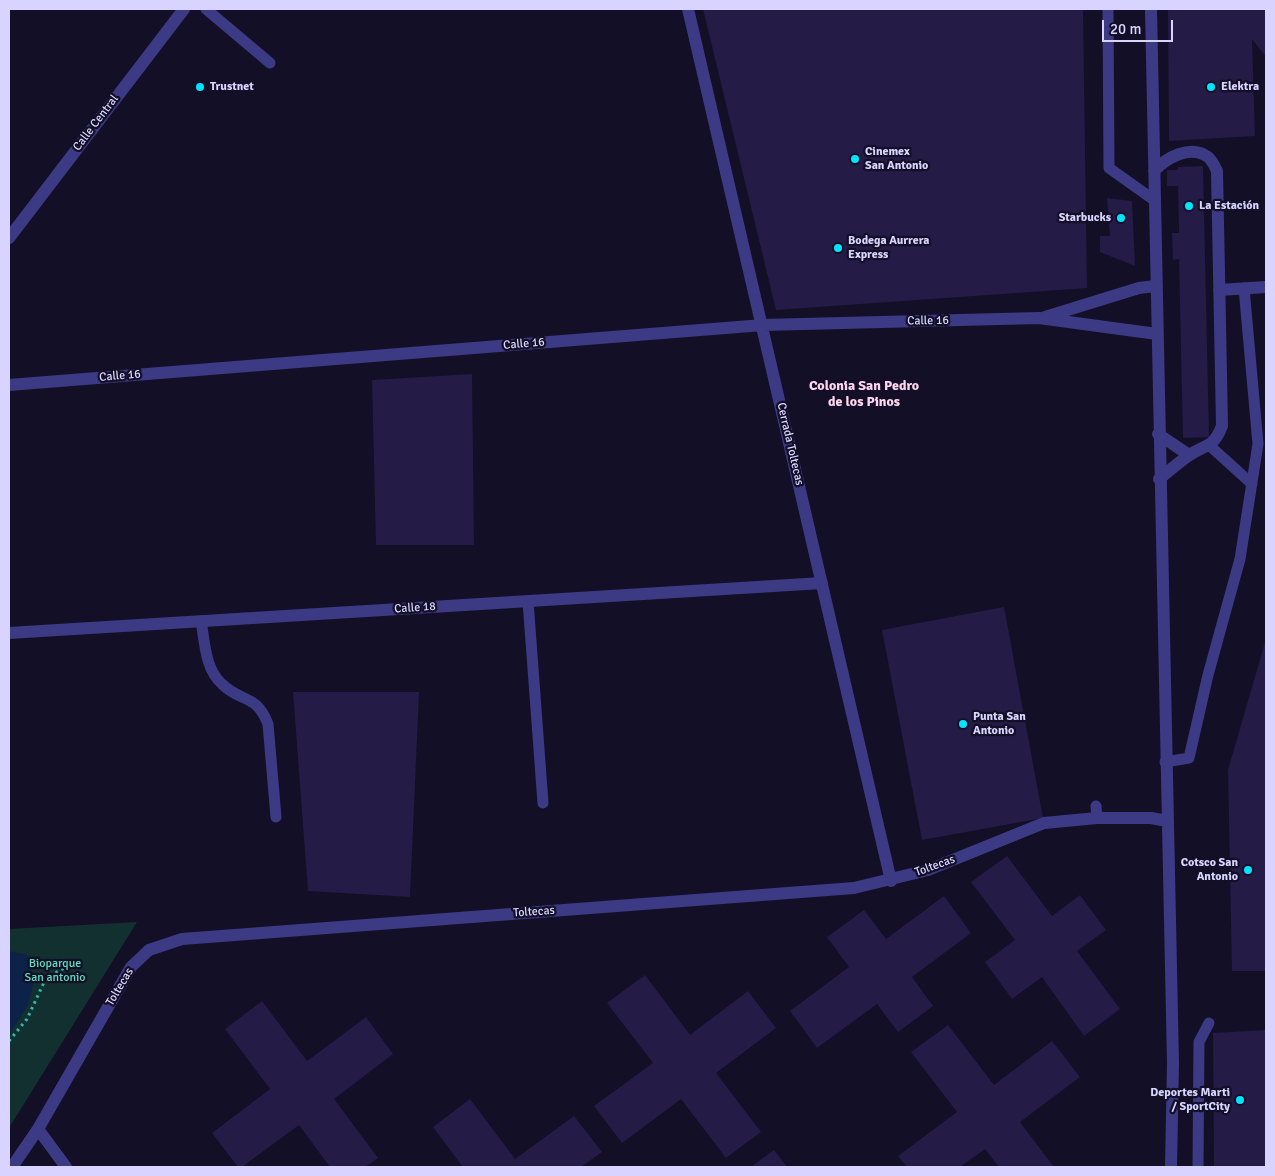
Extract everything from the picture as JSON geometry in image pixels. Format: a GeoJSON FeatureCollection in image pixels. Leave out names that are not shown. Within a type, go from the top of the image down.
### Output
{"type":"FeatureCollection","features":[{"type":"Feature","properties":{"kind":"street","name":"Calle Central"},"geometry":{"type":"LineString","coordinates":[[9,238],[184,9]]}},
{"type":"Feature","properties":{"kind":"street","name":"Cerrada Toltecas"},"geometry":{"type":"LineString","coordinates":[[688,9],[891,881]]}},
{"type":"Feature","properties":{"kind":"street"},"geometry":{"type":"LineString","coordinates":[[1151,9],[1158,434],[1173,1063],[1171,1167]]}},
{"type":"Feature","properties":{"kind":"street"},"geometry":{"type":"LineString","coordinates":[[1154,172],[1166,159],[1183,153],[1198,153],[1209,158],[1217,171],[1220,290],[1222,426],[1217,439],[1210,446],[1189,455],[1159,479]]}},
{"type":"Feature","properties":{"kind":"street","name":"Calle 16"},"geometry":{"type":"LineString","coordinates":[[1039,318],[1139,288],[1155,286]]}},
{"type":"Feature","properties":{"kind":"street"},"geometry":{"type":"LineString","coordinates":[[1220,290],[1266,287]]}},
{"type":"Feature","properties":{"kind":"street","name":"Calle 16"},"geometry":{"type":"LineString","coordinates":[[9,385],[763,325],[1039,318],[1157,334]]}},
{"type":"Feature","properties":{"kind":"street"},"geometry":{"type":"LineString","coordinates":[[1158,434],[1189,455]]}},
{"type":"Feature","properties":{"kind":"street","name":"Calle 18"},"geometry":{"type":"LineString","coordinates":[[9,633],[822,583]]}},
{"type":"Feature","properties":{"kind":"street","name":"Toltecas"},"geometry":{"type":"LineString","coordinates":[[12,1167],[38,1128],[131,967],[149,950],[182,939],[854,888],[891,881],[928,870],[1044,823],[1096,812],[1167,821]]}},
{"type":"Feature","properties":{"kind":"street"},"geometry":{"type":"LineString","coordinates":[[38,1128],[66,1167]]}},
{"type":"Feature","properties":{"kind":"lane"},"geometry":{"type":"LineString","coordinates":[[206,9],[270,64]]}},
{"type":"Feature","properties":{"kind":"lane"},"geometry":{"type":"LineString","coordinates":[[1108,9],[1109,168],[1154,200]]}},
{"type":"Feature","properties":{"kind":"lane"},"geometry":{"type":"LineString","coordinates":[[1165,762],[1190,758],[1208,675],[1240,559],[1258,444],[1244,288]]}},
{"type":"Feature","properties":{"kind":"lane"},"geometry":{"type":"LineString","coordinates":[[1210,446],[1252,484]]}},
{"type":"Feature","properties":{"kind":"lane"},"geometry":{"type":"LineString","coordinates":[[528,601],[543,803]]}},
{"type":"Feature","properties":{"kind":"lane"},"geometry":{"type":"LineString","coordinates":[[201,622],[208,663],[220,683],[233,693],[247,698],[262,709],[265,716],[268,724],[276,817]]}},
{"type":"Feature","properties":{"kind":"lane"},"geometry":{"type":"LineString","coordinates":[[1198,1167],[1200,1042],[1209,1023]]}},
{"type":"Feature","properties":{"kind":"path"},"geometry":{"type":"LineString","coordinates":[[9,1040],[27,1019],[46,978],[70,965]]}},
{"type":"Feature","properties":{"kind":"green space","name":"Bioparque San antonio"},"geometry":{"type":"Polygon","coordinates":[[[137,922],[9,1128],[9,929],[137,922]]]}},
{"type":"Feature","properties":{"kind":"water"},"geometry":{"type":"Polygon","coordinates":[[[9,951],[27,955],[34,981],[28,1005],[9,1035],[9,951]]]}},
{"type":"Feature","properties":{"kind":"building"},"geometry":{"type":"Polygon","coordinates":[[[703,9],[1083,9],[1087,288],[776,310],[703,9]]]}},
{"type":"Feature","properties":{"kind":"building","name":"Elektra"},"geometry":{"type":"Polygon","coordinates":[[[1168,9],[1266,9],[1266,57],[1252,39],[1255,136],[1169,141],[1168,9]]]}},
{"type":"Feature","properties":{"kind":"building"},"geometry":{"type":"Polygon","coordinates":[[[1203,166],[1209,437],[1183,438],[1179,259],[1173,260],[1172,233],[1179,233],[1178,186],[1167,186],[1167,170],[1178,170],[1178,167],[1203,166]]]}},
{"type":"Feature","properties":{"kind":"building","name":"Starbucks"},"geometry":{"type":"Polygon","coordinates":[[[1107,198],[1132,201],[1135,266],[1100,252],[1100,236],[1110,236],[1107,198]]]}},
{"type":"Feature","properties":{"kind":"building"},"geometry":{"type":"Polygon","coordinates":[[[472,374],[474,545],[376,545],[372,380],[472,374]]]}},
{"type":"Feature","properties":{"kind":"building","name":"Punta San Antonio"},"geometry":{"type":"Polygon","coordinates":[[[1004,607],[1043,818],[922,840],[882,630],[1004,607]]]}},
{"type":"Feature","properties":{"kind":"building","name":"Cotsco San Antonio"},"geometry":{"type":"Polygon","coordinates":[[[1266,639],[1266,971],[1232,971],[1228,770],[1266,639]]]}},
{"type":"Feature","properties":{"kind":"building"},"geometry":{"type":"Polygon","coordinates":[[[293,692],[419,692],[410,897],[308,891],[293,692]]]}},
{"type":"Feature","properties":{"kind":"building"},"geometry":{"type":"Polygon","coordinates":[[[1007,856],[1052,916],[1080,895],[1106,930],[1077,951],[1120,1009],[1084,1036],[1042,977],[1012,999],[985,962],[1015,940],[971,882],[1007,856]]]}},
{"type":"Feature","properties":{"kind":"building"},"geometry":{"type":"Polygon","coordinates":[[[944,896],[971,933],[912,977],[933,1006],[898,1032],[877,1004],[817,1048],[790,1011],[849,967],[827,937],[864,910],[886,939],[944,896]]]}},
{"type":"Feature","properties":{"kind":"building"},"geometry":{"type":"Polygon","coordinates":[[[645,975],[690,1035],[748,991],[776,1028],[716,1073],[761,1132],[726,1158],[681,1099],[622,1143],[594,1106],[653,1063],[607,1003],[645,975]]]}},
{"type":"Feature","properties":{"kind":"building"},"geometry":{"type":"Polygon","coordinates":[[[262,1001],[307,1061],[366,1017],[393,1054],[334,1099],[378,1158],[365,1167],[330,1167],[299,1125],[242,1167],[238,1167],[212,1133],[270,1089],[225,1029],[262,1001]]]}},
{"type":"Feature","properties":{"kind":"building"},"geometry":{"type":"Polygon","coordinates":[[[948,1025],[994,1085],[1052,1041],[1080,1077],[1020,1122],[1054,1167],[999,1167],[985,1149],[960,1167],[907,1167],[898,1156],[957,1112],[911,1052],[948,1025]]]}},
{"type":"Feature","properties":{"kind":"building","name":"Deportes Marti / SportCity"},"geometry":{"type":"Polygon","coordinates":[[[1266,1030],[1266,1167],[1214,1167],[1213,1033],[1266,1030]]]}},
{"type":"Feature","properties":{"kind":"building"},"geometry":{"type":"Polygon","coordinates":[[[470,1099],[515,1159],[574,1116],[602,1152],[581,1167],[463,1167],[433,1127],[470,1099]]]}},
{"type":"Feature","properties":{"kind":"building"},"geometry":{"type":"Polygon","coordinates":[[[774,1150],[787,1167],[751,1167],[774,1150]]]}},
{"type":"Feature","properties":{"kind":"place","name":"Trustnet"},"geometry":{"type":"Point","coordinates":[200,87]}},
{"type":"Feature","properties":{"kind":"place","name":"Elektra"},"geometry":{"type":"Point","coordinates":[1211,87]}},
{"type":"Feature","properties":{"kind":"place","name":"Cinemex San Antonio"},"geometry":{"type":"Point","coordinates":[855,159]}},
{"type":"Feature","properties":{"kind":"place","name":"La Estación"},"geometry":{"type":"Point","coordinates":[1189,206]}},
{"type":"Feature","properties":{"kind":"place","name":"Starbucks"},"geometry":{"type":"Point","coordinates":[1121,218]}},
{"type":"Feature","properties":{"kind":"place","name":"Bodega Aurrera Express"},"geometry":{"type":"Point","coordinates":[838,248]}},
{"type":"Feature","properties":{"kind":"place","name":"Punta San Antonio"},"geometry":{"type":"Point","coordinates":[963,724]}},
{"type":"Feature","properties":{"kind":"place","name":"Cotsco San Antonio"},"geometry":{"type":"Point","coordinates":[1248,870]}},
{"type":"Feature","properties":{"kind":"place","name":"Deportes Marti / SportCity"},"geometry":{"type":"Point","coordinates":[1240,1100]}},
{"type":"Feature","properties":{"kind":"district","name":"Colonia San Pedro de los Pinos"},"geometry":{"type":"Point","coordinates":[864,394]}}]}
